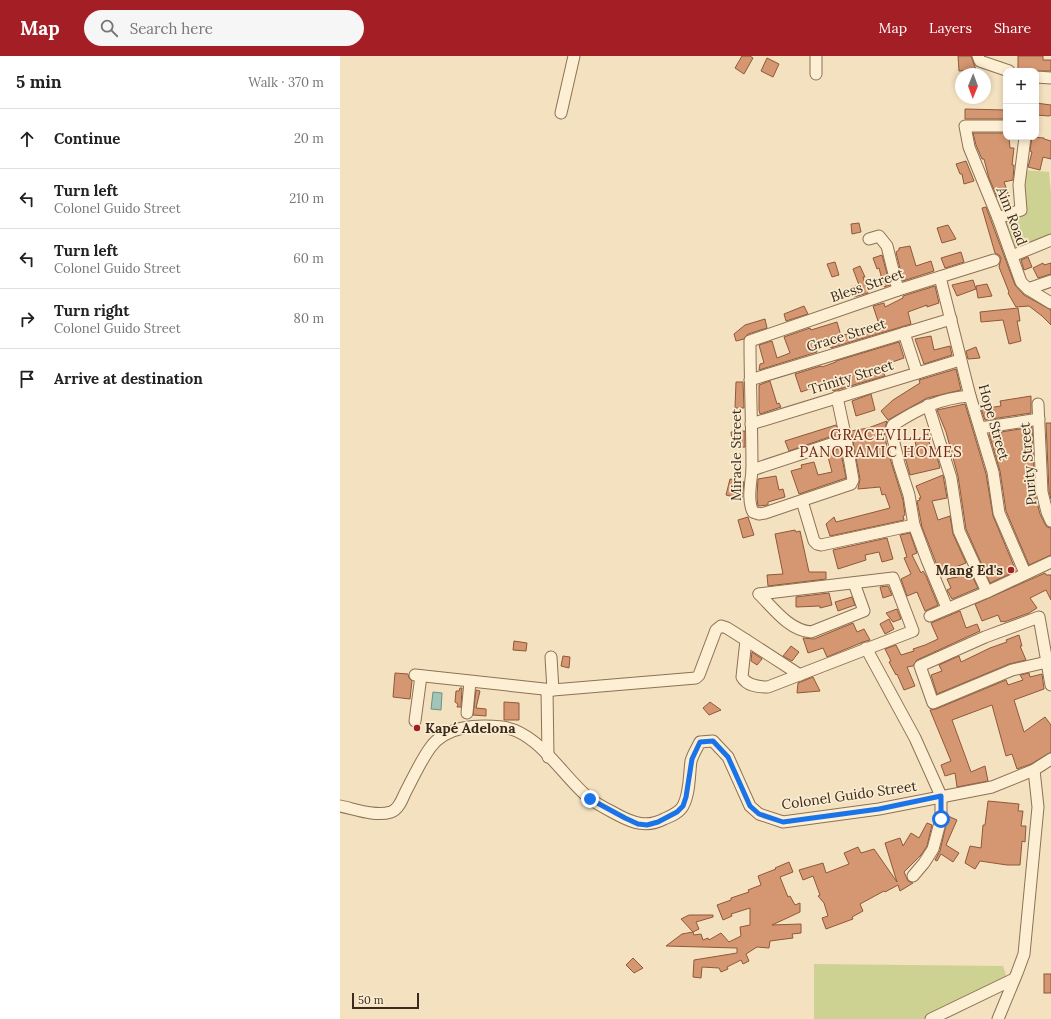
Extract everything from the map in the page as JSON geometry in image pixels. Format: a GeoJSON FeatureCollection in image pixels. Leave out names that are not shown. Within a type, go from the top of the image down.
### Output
{"type":"FeatureCollection","features":[{"type":"Feature","properties":{"kind":"street"},"geometry":{"type":"LineString","coordinates":[[561,113],[574,56]]}},
{"type":"Feature","properties":{"kind":"street"},"geometry":{"type":"LineString","coordinates":[[816,56],[816,74]]}},
{"type":"Feature","properties":{"kind":"street"},"geometry":{"type":"LineString","coordinates":[[978,56],[980,61],[1003,69]]}},
{"type":"Feature","properties":{"kind":"street"},"geometry":{"type":"LineString","coordinates":[[1039,77],[1051,78]]}},
{"type":"Feature","properties":{"kind":"street","name":"Aim Road"},"geometry":{"type":"LineString","coordinates":[[1003,126],[965,126],[969,147],[1022,282],[1028,289],[1051,303]]}},
{"type":"Feature","properties":{"kind":"street"},"geometry":{"type":"LineString","coordinates":[[998,218],[1021,210],[1019,185],[1025,140]]}},
{"type":"Feature","properties":{"kind":"street"},"geometry":{"type":"LineString","coordinates":[[869,239],[880,236],[887,246],[898,290]]}},
{"type":"Feature","properties":{"kind":"street"},"geometry":{"type":"LineString","coordinates":[[1012,256],[1051,240]]}},
{"type":"Feature","properties":{"kind":"street","name":"Bless Street"},"geometry":{"type":"LineString","coordinates":[[750,341],[898,290],[994,260]]}},
{"type":"Feature","properties":{"kind":"street","name":"Hope Street"},"geometry":{"type":"LineString","coordinates":[[940,277],[960,360],[993,472],[999,513],[1025,573]]}},
{"type":"Feature","properties":{"kind":"street"},"geometry":{"type":"LineString","coordinates":[[1028,289],[1051,281]]}},
{"type":"Feature","properties":{"kind":"street","name":"Grace Street"},"geometry":{"type":"LineString","coordinates":[[750,380],[951,318]]}},
{"type":"Feature","properties":{"kind":"street"},"geometry":{"type":"LineString","coordinates":[[904,333],[917,373]]}},
{"type":"Feature","properties":{"kind":"street","name":"Miracle Street"},"geometry":{"type":"LineString","coordinates":[[750,341],[752,470],[750,502],[753,512],[759,514],[766,513],[851,484],[853,480],[846,439]]}},
{"type":"Feature","properties":{"kind":"street","name":"Trinity Street"},"geometry":{"type":"LineString","coordinates":[[751,424],[960,360]]}},
{"type":"Feature","properties":{"kind":"street"},"geometry":{"type":"LineString","coordinates":[[947,608],[926,560],[914,525],[909,495],[899,464],[891,430],[893,425],[928,405],[948,399],[970,396]]}},
{"type":"Feature","properties":{"kind":"street"},"geometry":{"type":"LineString","coordinates":[[752,470],[846,439],[837,397]]}},
{"type":"Feature","properties":{"kind":"street","name":"Purity Street"},"geometry":{"type":"LineString","coordinates":[[1038,404],[1042,492],[1051,521]]}},
{"type":"Feature","properties":{"kind":"street"},"geometry":{"type":"LineString","coordinates":[[928,405],[951,478],[959,531],[986,592]]}},
{"type":"Feature","properties":{"kind":"street"},"geometry":{"type":"LineString","coordinates":[[980,428],[1039,419]]}},
{"type":"Feature","properties":{"kind":"street"},"geometry":{"type":"LineString","coordinates":[[802,501],[814,541],[821,545],[914,525]]}},
{"type":"Feature","properties":{"kind":"street"},"geometry":{"type":"LineString","coordinates":[[930,616],[1051,562]]}},
{"type":"Feature","properties":{"kind":"street"},"geometry":{"type":"LineString","coordinates":[[746,640],[742,677],[745,682],[759,687],[768,687],[913,631],[893,578],[759,594],[782,617],[794,626],[811,632],[864,611],[854,583]]}},
{"type":"Feature","properties":{"kind":"street"},"geometry":{"type":"LineString","coordinates":[[1047,662],[1012,670],[933,702],[920,666],[985,637],[1039,617],[1047,662],[1051,685]]}},
{"type":"Feature","properties":{"kind":"street"},"geometry":{"type":"LineString","coordinates":[[415,721],[418,676],[550,690],[696,678],[699,675],[716,630],[721,626],[727,628],[800,675]]}},
{"type":"Feature","properties":{"kind":"street"},"geometry":{"type":"LineString","coordinates":[[866,648],[915,738],[941,796],[941,819],[933,849],[913,876]]}},
{"type":"Feature","properties":{"kind":"street"},"geometry":{"type":"LineString","coordinates":[[548,757],[551,657]]}},
{"type":"Feature","properties":{"kind":"street"},"geometry":{"type":"LineString","coordinates":[[467,712],[470,682]]}},
{"type":"Feature","properties":{"kind":"street","name":"Colonel Guido Street"},"geometry":{"type":"LineString","coordinates":[[340,806],[377,813],[392,812],[400,803],[430,747],[444,734],[462,728],[483,726],[504,728],[523,735],[536,744],[590,799],[638,824],[647,825],[658,822],[677,812],[683,806],[686,797],[692,759],[700,742],[713,741],[728,757],[750,806],[759,814],[783,822],[879,809],[992,787],[1034,770],[1051,759]]}},
{"type":"Feature","properties":{"kind":"street"},"geometry":{"type":"LineString","coordinates":[[998,1019],[1024,954],[1038,807],[1034,770]]}},
{"type":"Feature","properties":{"kind":"street"},"geometry":{"type":"LineString","coordinates":[[931,1019],[1014,979]]}},
{"type":"Feature","properties":{"kind":"green space"},"geometry":{"type":"Polygon","coordinates":[[[1023,170],[1049,172],[1051,195],[1051,237],[1015,253],[1004,220],[1024,212],[1023,170]]]}},
{"type":"Feature","properties":{"kind":"green space"},"geometry":{"type":"Polygon","coordinates":[[[814,964],[1003,966],[1008,981],[924,1019],[814,1019],[814,964]]]}},
{"type":"Feature","properties":{"kind":"water"},"geometry":{"type":"Polygon","coordinates":[[[433,692],[442,693],[441,710],[431,709],[433,692]]]}},
{"type":"Feature","properties":{"kind":"building"},"geometry":{"type":"Polygon","coordinates":[[[742,56],[750,56],[753,58],[744,74],[735,68],[742,56]]]}},
{"type":"Feature","properties":{"kind":"building"},"geometry":{"type":"Polygon","coordinates":[[[958,56],[971,56],[975,68],[959,68],[958,56]]]}},
{"type":"Feature","properties":{"kind":"building"},"geometry":{"type":"Polygon","coordinates":[[[1018,56],[1043,56],[1043,60],[1051,60],[1051,71],[1039,71],[1039,68],[1018,68],[1018,56]]]}},
{"type":"Feature","properties":{"kind":"building"},"geometry":{"type":"Polygon","coordinates":[[[767,58],[779,64],[773,77],[761,71],[767,58]]]}},
{"type":"Feature","properties":{"kind":"building"},"geometry":{"type":"Polygon","coordinates":[[[1039,103],[1051,105],[1051,115],[1039,115],[1039,103]]]}},
{"type":"Feature","properties":{"kind":"building"},"geometry":{"type":"Polygon","coordinates":[[[965,109],[1003,110],[1003,119],[965,119],[965,109]]]}},
{"type":"Feature","properties":{"kind":"building"},"geometry":{"type":"Polygon","coordinates":[[[973,133],[1003,133],[1003,140],[1009,140],[1010,148],[1014,148],[1012,165],[1014,165],[1013,180],[1004,182],[1008,193],[997,197],[989,178],[984,159],[982,159],[973,133]]]}},
{"type":"Feature","properties":{"kind":"building"},"geometry":{"type":"Polygon","coordinates":[[[1039,138],[1051,141],[1051,159],[1043,157],[1040,170],[1028,167],[1032,152],[1030,151],[1032,140],[1039,140],[1039,138]]]}},
{"type":"Feature","properties":{"kind":"building"},"geometry":{"type":"Polygon","coordinates":[[[966,161],[974,181],[964,184],[962,174],[960,174],[956,164],[966,161]]]}},
{"type":"Feature","properties":{"kind":"building"},"geometry":{"type":"Polygon","coordinates":[[[986,207],[1015,285],[1024,295],[1051,310],[1051,325],[1029,306],[1016,307],[1008,293],[1009,292],[999,267],[1001,258],[995,253],[982,208],[986,207]]]}},
{"type":"Feature","properties":{"kind":"building"},"geometry":{"type":"Polygon","coordinates":[[[859,223],[861,232],[852,234],[851,224],[859,223]]]}},
{"type":"Feature","properties":{"kind":"building"},"geometry":{"type":"Polygon","coordinates":[[[948,225],[956,239],[942,243],[937,228],[948,225]]]}},
{"type":"Feature","properties":{"kind":"building"},"geometry":{"type":"Polygon","coordinates":[[[910,246],[916,266],[931,261],[934,271],[903,281],[896,252],[899,248],[910,246]]]}},
{"type":"Feature","properties":{"kind":"building"},"geometry":{"type":"Polygon","coordinates":[[[961,252],[964,262],[945,268],[941,258],[961,252]]]}},
{"type":"Feature","properties":{"kind":"building"},"geometry":{"type":"Polygon","coordinates":[[[882,255],[890,285],[884,287],[879,268],[877,269],[873,258],[882,255]]]}},
{"type":"Feature","properties":{"kind":"building"},"geometry":{"type":"Polygon","coordinates":[[[1028,257],[1032,267],[1024,270],[1021,260],[1028,257]]]}},
{"type":"Feature","properties":{"kind":"building"},"geometry":{"type":"Polygon","coordinates":[[[835,262],[839,275],[832,277],[827,264],[835,262]]]}},
{"type":"Feature","properties":{"kind":"building"},"geometry":{"type":"Polygon","coordinates":[[[1043,263],[1044,265],[1051,263],[1051,274],[1038,278],[1033,268],[1043,263]]]}},
{"type":"Feature","properties":{"kind":"building"},"geometry":{"type":"Polygon","coordinates":[[[860,266],[865,277],[863,277],[868,293],[854,297],[851,287],[859,285],[853,269],[860,266]]]}},
{"type":"Feature","properties":{"kind":"building"},"geometry":{"type":"Polygon","coordinates":[[[973,280],[976,289],[957,296],[952,285],[973,280]]]}},
{"type":"Feature","properties":{"kind":"building"},"geometry":{"type":"Polygon","coordinates":[[[987,284],[992,296],[978,298],[976,286],[987,284]]]}},
{"type":"Feature","properties":{"kind":"building"},"geometry":{"type":"Polygon","coordinates":[[[935,286],[939,303],[927,307],[927,305],[908,312],[911,324],[831,348],[828,339],[814,343],[817,352],[759,370],[760,364],[764,363],[759,345],[772,341],[777,358],[790,353],[784,337],[810,328],[811,330],[837,322],[841,336],[879,324],[873,306],[884,303],[885,307],[903,298],[903,296],[935,286]]]}},
{"type":"Feature","properties":{"kind":"building"},"geometry":{"type":"Polygon","coordinates":[[[804,306],[808,314],[786,321],[784,314],[804,306]]]}},
{"type":"Feature","properties":{"kind":"building"},"geometry":{"type":"Polygon","coordinates":[[[1018,308],[1020,321],[1017,321],[1021,341],[1009,344],[1003,320],[981,322],[980,312],[1018,308]]]}},
{"type":"Feature","properties":{"kind":"building"},"geometry":{"type":"Polygon","coordinates":[[[765,319],[767,328],[748,334],[744,339],[736,341],[734,334],[745,325],[765,319]]]}},
{"type":"Feature","properties":{"kind":"building"},"geometry":{"type":"Polygon","coordinates":[[[931,336],[934,350],[950,346],[952,355],[924,364],[915,339],[931,336]]]}},
{"type":"Feature","properties":{"kind":"building"},"geometry":{"type":"Polygon","coordinates":[[[899,342],[904,358],[881,366],[885,376],[833,391],[830,382],[801,392],[795,374],[821,366],[822,367],[836,361],[899,342]]]}},
{"type":"Feature","properties":{"kind":"building"},"geometry":{"type":"Polygon","coordinates":[[[976,347],[980,358],[968,359],[966,351],[976,347]]]}},
{"type":"Feature","properties":{"kind":"building"},"geometry":{"type":"Polygon","coordinates":[[[956,369],[961,390],[927,398],[888,420],[881,411],[893,400],[920,383],[919,380],[956,369]]]}},
{"type":"Feature","properties":{"kind":"building"},"geometry":{"type":"Polygon","coordinates":[[[770,381],[777,404],[779,403],[781,407],[760,414],[759,385],[770,381]]]}},
{"type":"Feature","properties":{"kind":"building"},"geometry":{"type":"Polygon","coordinates":[[[736,382],[743,382],[744,408],[735,408],[736,382]]]}},
{"type":"Feature","properties":{"kind":"building"},"geometry":{"type":"Polygon","coordinates":[[[871,394],[875,410],[856,416],[852,401],[871,394]]]}},
{"type":"Feature","properties":{"kind":"building"},"geometry":{"type":"Polygon","coordinates":[[[1031,396],[1031,413],[985,420],[981,409],[1001,406],[1000,401],[1031,396]]]}},
{"type":"Feature","properties":{"kind":"building"},"geometry":{"type":"Polygon","coordinates":[[[965,404],[986,474],[993,516],[1016,571],[990,583],[966,529],[958,476],[946,432],[937,410],[965,404]]]}},
{"type":"Feature","properties":{"kind":"building"},"geometry":{"type":"Polygon","coordinates":[[[887,421],[884,432],[888,452],[903,500],[905,515],[903,516],[904,520],[830,536],[826,524],[834,517],[836,522],[890,508],[885,494],[882,495],[880,487],[858,489],[860,479],[851,431],[868,428],[887,421]]]}},
{"type":"Feature","properties":{"kind":"building"},"geometry":{"type":"Polygon","coordinates":[[[1046,423],[1051,423],[1051,499],[1049,491],[1046,423]]]}},
{"type":"Feature","properties":{"kind":"building"},"geometry":{"type":"Polygon","coordinates":[[[836,425],[838,434],[789,451],[785,441],[836,425]]]}},
{"type":"Feature","properties":{"kind":"building"},"geometry":{"type":"Polygon","coordinates":[[[1032,427],[1035,494],[1040,514],[1047,527],[1051,528],[1051,555],[1029,565],[1006,511],[1000,471],[989,434],[1032,427]]]}},
{"type":"Feature","properties":{"kind":"building"},"geometry":{"type":"Polygon","coordinates":[[[745,431],[745,447],[733,448],[731,432],[745,431]]]}},
{"type":"Feature","properties":{"kind":"building"},"geometry":{"type":"Polygon","coordinates":[[[928,437],[931,450],[935,449],[940,468],[910,475],[903,450],[916,446],[915,440],[928,437]]]}},
{"type":"Feature","properties":{"kind":"building"},"geometry":{"type":"Polygon","coordinates":[[[840,448],[846,478],[799,494],[791,471],[802,468],[801,465],[814,462],[818,475],[832,472],[827,453],[840,448]]]}},
{"type":"Feature","properties":{"kind":"building"},"geometry":{"type":"Polygon","coordinates":[[[943,475],[947,498],[932,501],[938,520],[950,516],[953,534],[966,563],[940,573],[922,527],[917,501],[921,498],[916,486],[943,475]]]}},
{"type":"Feature","properties":{"kind":"building"},"geometry":{"type":"Polygon","coordinates":[[[776,476],[779,490],[783,489],[785,497],[768,502],[768,505],[758,506],[758,479],[776,476]]]}},
{"type":"Feature","properties":{"kind":"building"},"geometry":{"type":"Polygon","coordinates":[[[730,479],[744,482],[742,499],[726,495],[730,479]]]}},
{"type":"Feature","properties":{"kind":"building"},"geometry":{"type":"Polygon","coordinates":[[[748,517],[754,535],[743,538],[738,520],[748,517]]]}},
{"type":"Feature","properties":{"kind":"building"},"geometry":{"type":"Polygon","coordinates":[[[795,530],[796,532],[800,531],[809,572],[826,572],[826,579],[768,586],[767,575],[783,574],[775,534],[795,530]]]}},
{"type":"Feature","properties":{"kind":"building"},"geometry":{"type":"Polygon","coordinates":[[[910,533],[917,553],[912,555],[921,573],[923,571],[926,576],[938,605],[925,611],[917,592],[907,596],[901,579],[911,574],[904,558],[907,557],[900,535],[910,533]]]}},
{"type":"Feature","properties":{"kind":"building"},"geometry":{"type":"Polygon","coordinates":[[[887,538],[893,559],[882,562],[879,552],[865,555],[866,560],[838,569],[833,550],[887,538]]]}},
{"type":"Feature","properties":{"kind":"building"},"geometry":{"type":"Polygon","coordinates":[[[1045,573],[1046,575],[1051,575],[1051,600],[1046,590],[1030,598],[1037,608],[1029,613],[1004,622],[1001,622],[998,615],[982,621],[975,604],[1045,573]]]}},
{"type":"Feature","properties":{"kind":"building"},"geometry":{"type":"Polygon","coordinates":[[[971,574],[978,588],[952,599],[947,590],[951,588],[947,579],[971,574]]]}},
{"type":"Feature","properties":{"kind":"building"},"geometry":{"type":"Polygon","coordinates":[[[888,586],[892,595],[883,598],[880,587],[888,586]]]}},
{"type":"Feature","properties":{"kind":"building"},"geometry":{"type":"Polygon","coordinates":[[[829,593],[832,605],[820,608],[820,606],[796,607],[796,597],[829,593]]]}},
{"type":"Feature","properties":{"kind":"building"},"geometry":{"type":"Polygon","coordinates":[[[852,597],[855,605],[838,611],[835,602],[852,597]]]}},
{"type":"Feature","properties":{"kind":"building"},"geometry":{"type":"Polygon","coordinates":[[[897,609],[901,619],[893,622],[886,613],[897,609]]]}},
{"type":"Feature","properties":{"kind":"building"},"geometry":{"type":"Polygon","coordinates":[[[960,611],[966,628],[977,624],[980,631],[917,660],[913,666],[907,667],[915,686],[904,690],[897,674],[896,675],[889,662],[891,661],[885,649],[896,645],[901,655],[914,651],[913,649],[938,639],[931,623],[960,611]]]}},
{"type":"Feature","properties":{"kind":"building"},"geometry":{"type":"Polygon","coordinates":[[[889,619],[894,629],[885,634],[880,624],[889,619]]]}},
{"type":"Feature","properties":{"kind":"building"},"geometry":{"type":"Polygon","coordinates":[[[853,623],[857,632],[864,629],[870,640],[827,657],[823,648],[808,653],[803,638],[814,639],[853,623]]]}},
{"type":"Feature","properties":{"kind":"building"},"geometry":{"type":"Polygon","coordinates":[[[1019,635],[1022,646],[1020,646],[1026,660],[1009,664],[937,694],[931,675],[942,671],[939,665],[959,656],[961,662],[990,648],[1007,642],[1006,640],[1019,635]]]}},
{"type":"Feature","properties":{"kind":"building"},"geometry":{"type":"Polygon","coordinates":[[[514,641],[527,643],[526,651],[513,650],[514,641]]]}},
{"type":"Feature","properties":{"kind":"building"},"geometry":{"type":"Polygon","coordinates":[[[791,646],[799,652],[792,661],[783,656],[791,646]]]}},
{"type":"Feature","properties":{"kind":"building"},"geometry":{"type":"Polygon","coordinates":[[[752,652],[762,659],[757,665],[751,661],[752,652]]]}},
{"type":"Feature","properties":{"kind":"building"},"geometry":{"type":"Polygon","coordinates":[[[563,656],[570,657],[569,668],[561,666],[563,656]]]}},
{"type":"Feature","properties":{"kind":"building"},"geometry":{"type":"Polygon","coordinates":[[[395,673],[408,674],[412,681],[410,699],[393,697],[395,673]]]}},
{"type":"Feature","properties":{"kind":"building"},"geometry":{"type":"Polygon","coordinates":[[[1029,673],[1030,677],[1042,674],[1044,689],[1014,700],[1024,732],[1045,717],[1051,725],[1051,752],[1031,764],[1017,769],[1012,754],[1006,756],[992,705],[952,720],[971,772],[985,766],[988,781],[957,787],[955,773],[945,776],[941,765],[951,761],[930,710],[936,709],[1006,680],[1008,685],[1023,680],[1020,675],[1029,673]]]}},
{"type":"Feature","properties":{"kind":"building"},"geometry":{"type":"Polygon","coordinates":[[[813,677],[820,691],[797,693],[798,683],[813,677]]]}},
{"type":"Feature","properties":{"kind":"building"},"geometry":{"type":"Polygon","coordinates":[[[460,688],[462,688],[461,707],[457,707],[458,704],[455,702],[456,691],[459,691],[460,688]]]}},
{"type":"Feature","properties":{"kind":"building"},"geometry":{"type":"Polygon","coordinates":[[[476,690],[480,691],[476,708],[486,709],[486,716],[473,715],[476,690]]]}},
{"type":"Feature","properties":{"kind":"building"},"geometry":{"type":"Polygon","coordinates":[[[504,702],[519,703],[519,720],[504,720],[504,702]]]}},
{"type":"Feature","properties":{"kind":"building"},"geometry":{"type":"Polygon","coordinates":[[[710,702],[721,710],[709,715],[703,708],[710,702]]]}},
{"type":"Feature","properties":{"kind":"building"},"geometry":{"type":"Polygon","coordinates":[[[988,801],[1019,804],[1018,811],[1023,811],[1021,826],[1026,826],[1025,842],[1022,841],[1020,865],[1007,865],[980,861],[975,869],[965,863],[970,846],[981,848],[983,825],[985,825],[988,801]]]}},
{"type":"Feature","properties":{"kind":"building"},"geometry":{"type":"Polygon","coordinates":[[[948,816],[957,820],[946,845],[959,853],[953,862],[941,854],[937,861],[935,860],[940,851],[948,816]]]}},
{"type":"Feature","properties":{"kind":"building"},"geometry":{"type":"Polygon","coordinates":[[[927,823],[932,825],[927,846],[921,855],[904,872],[908,881],[913,883],[900,891],[898,885],[885,892],[884,891],[860,904],[863,911],[852,917],[853,919],[826,929],[822,918],[828,916],[824,903],[818,896],[820,895],[813,876],[803,880],[799,870],[823,863],[826,873],[849,864],[844,853],[858,847],[861,853],[874,849],[897,882],[885,843],[900,838],[903,846],[911,833],[919,838],[927,823]]]}},
{"type":"Feature","properties":{"kind":"building"},"geometry":{"type":"Polygon","coordinates":[[[789,862],[793,872],[780,877],[788,897],[790,896],[795,905],[800,903],[800,912],[772,925],[801,924],[801,933],[792,934],[793,938],[770,941],[769,948],[757,947],[746,954],[749,961],[743,964],[741,960],[727,967],[728,969],[721,972],[719,968],[702,967],[701,978],[693,977],[694,960],[737,953],[737,948],[666,946],[682,934],[693,932],[694,935],[701,934],[703,940],[708,938],[709,940],[721,933],[729,942],[741,936],[740,927],[750,925],[750,908],[731,914],[732,916],[723,920],[717,905],[731,900],[731,898],[749,892],[748,890],[761,885],[758,876],[789,862]]]}},
{"type":"Feature","properties":{"kind":"building"},"geometry":{"type":"Polygon","coordinates":[[[689,915],[713,915],[713,917],[696,922],[699,929],[693,932],[681,919],[689,915]]]}},
{"type":"Feature","properties":{"kind":"building"},"geometry":{"type":"Polygon","coordinates":[[[633,958],[643,968],[634,973],[626,965],[633,958]]]}},
{"type":"Feature","properties":{"kind":"building"},"geometry":{"type":"Polygon","coordinates":[[[1044,974],[1051,974],[1051,993],[1044,993],[1044,974]]]}},
{"type":"Feature","properties":{"kind":"place","name":"Mang Ed's"},"geometry":{"type":"Point","coordinates":[1011,570]}},
{"type":"Feature","properties":{"kind":"place","name":"Kapé Adelona"},"geometry":{"type":"Point","coordinates":[417,728]}},
{"type":"Feature","properties":{"kind":"district","name":"GRACEVILLE PANORAMIC HOMES"},"geometry":{"type":"Point","coordinates":[881,442]}},
{"type":"Feature","properties":{"kind":"route"},"geometry":{"type":"LineString","coordinates":[[590,799],[638,824],[647,825],[658,822],[677,812],[683,806],[686,797],[692,759],[700,742],[713,741],[728,757],[750,806],[759,814],[783,822],[879,809],[941,796],[941,819]]}}]}
